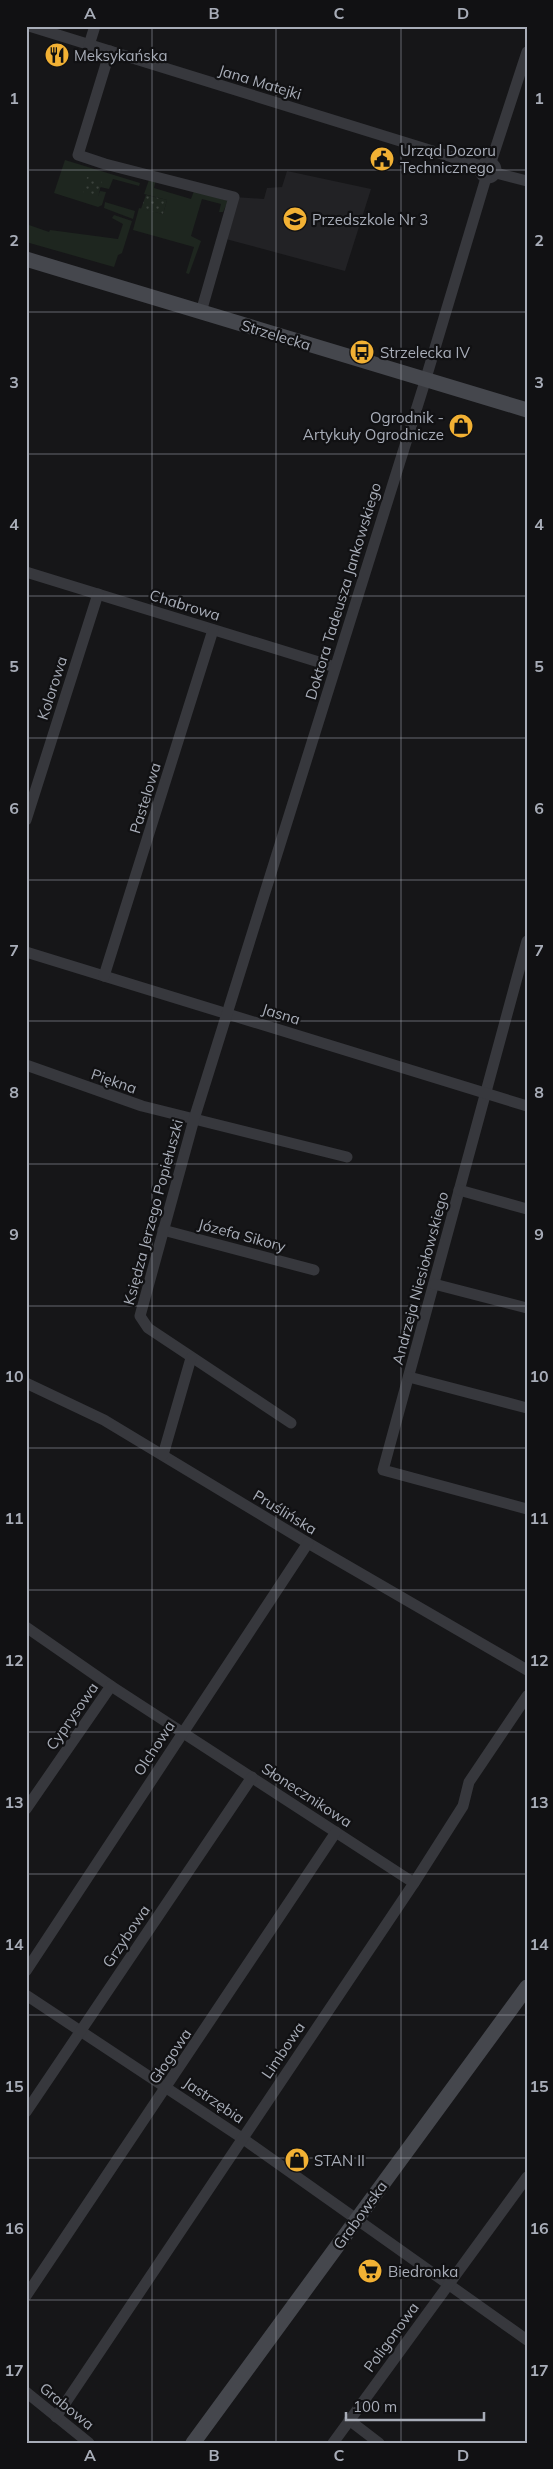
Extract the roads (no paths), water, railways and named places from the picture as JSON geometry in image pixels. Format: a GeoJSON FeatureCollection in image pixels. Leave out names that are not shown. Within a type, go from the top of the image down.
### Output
{"type":"FeatureCollection","features":[{"type":"Feature","properties":{"kind":"street","name":"Jana Matejki"},"geometry":{"type":"LineString","coordinates":[[29,26],[490,167],[527,182]]}},
{"type":"Feature","properties":{"kind":"street"},"geometry":{"type":"LineString","coordinates":[[89,45],[95,26]]}},
{"type":"Feature","properties":{"kind":"street"},"geometry":{"type":"LineString","coordinates":[[110,51],[78,155],[105,164],[234,198],[201,312]]}},
{"type":"Feature","properties":{"kind":"street"},"geometry":{"type":"LineString","coordinates":[[490,167],[527,52]]}},
{"type":"Feature","properties":{"kind":"street","name":"Doktora Tadeusza Jankowskiego"},"geometry":{"type":"LineString","coordinates":[[227,1013],[425,380],[486,178],[480,173],[490,167]]}},
{"type":"Feature","properties":{"kind":"street","name":"Strzelecka"},"geometry":{"type":"LineString","coordinates":[[26,259],[527,410]]}},
{"type":"Feature","properties":{"kind":"street","name":"Chabrowa"},"geometry":{"type":"LineString","coordinates":[[26,572],[335,668]]}},
{"type":"Feature","properties":{"kind":"street","name":"Kolorowa"},"geometry":{"type":"LineString","coordinates":[[26,820],[98,594]]}},
{"type":"Feature","properties":{"kind":"street","name":"Pastelowa"},"geometry":{"type":"LineString","coordinates":[[104,976],[213,630]]}},
{"type":"Feature","properties":{"kind":"street","name":"Andrzeja Niesiołowskiego"},"geometry":{"type":"LineString","coordinates":[[527,942],[383,1470],[527,1509]]}},
{"type":"Feature","properties":{"kind":"street","name":"Jasna"},"geometry":{"type":"LineString","coordinates":[[26,952],[527,1106]]}},
{"type":"Feature","properties":{"kind":"street","name":"Księdza Jerzego Popiełuszki"},"geometry":{"type":"LineString","coordinates":[[227,1013],[194,1119],[140,1316],[148,1328],[291,1423]]}},
{"type":"Feature","properties":{"kind":"street","name":"Piękna"},"geometry":{"type":"LineString","coordinates":[[26,1065],[116,1098],[347,1158]]}},
{"type":"Feature","properties":{"kind":"street"},"geometry":{"type":"LineString","coordinates":[[459,1190],[527,1209]]}},
{"type":"Feature","properties":{"kind":"street","name":"Józefa Sikory"},"geometry":{"type":"LineString","coordinates":[[164,1230],[314,1270]]}},
{"type":"Feature","properties":{"kind":"street"},"geometry":{"type":"LineString","coordinates":[[434,1284],[527,1308]]}},
{"type":"Feature","properties":{"kind":"street"},"geometry":{"type":"LineString","coordinates":[[164,1455],[191,1358]]}},
{"type":"Feature","properties":{"kind":"street"},"geometry":{"type":"LineString","coordinates":[[409,1377],[527,1408]]}},
{"type":"Feature","properties":{"kind":"street","name":"Pruślińska"},"geometry":{"type":"LineString","coordinates":[[28,1386],[104,1420],[308,1543],[527,1670]]}},
{"type":"Feature","properties":{"kind":"street","name":"Olchowa"},"geometry":{"type":"LineString","coordinates":[[26,1971],[308,1543]]}},
{"type":"Feature","properties":{"kind":"street"},"geometry":{"type":"LineString","coordinates":[[26,1627],[111,1686]]}},
{"type":"Feature","properties":{"kind":"street","name":"Cyprysowa"},"geometry":{"type":"LineString","coordinates":[[26,1809],[111,1686],[182,1732]]}},
{"type":"Feature","properties":{"kind":"street","name":"Limbowa"},"geometry":{"type":"LineString","coordinates":[[56,2417],[414,1883],[463,1806],[469,1782],[527,1696]]}},
{"type":"Feature","properties":{"kind":"street","name":"Słonecznikowa"},"geometry":{"type":"LineString","coordinates":[[182,1732],[414,1883]]}},
{"type":"Feature","properties":{"kind":"street","name":"Grzybowa"},"geometry":{"type":"LineString","coordinates":[[26,2112],[252,1777]]}},
{"type":"Feature","properties":{"kind":"street","name":"Głogowa"},"geometry":{"type":"LineString","coordinates":[[26,2296],[168,2087],[336,1832]]}},
{"type":"Feature","properties":{"kind":"street","name":"Grabowska"},"geometry":{"type":"LineString","coordinates":[[193,2443],[527,1988]]}},
{"type":"Feature","properties":{"kind":"street","name":"Jastrzębia"},"geometry":{"type":"LineString","coordinates":[[26,1995],[168,2087],[357,2218],[447,2285],[527,2340]]}},
{"type":"Feature","properties":{"kind":"street","name":"Poligonowa"},"geometry":{"type":"LineString","coordinates":[[333,2443],[527,2177]]}},
{"type":"Feature","properties":{"kind":"street","name":"Grabowa"},"geometry":{"type":"LineString","coordinates":[[26,2392],[89,2443]]}},
{"type":"Feature","properties":{"kind":"street"},"geometry":{"type":"LineString","coordinates":[[349,2420],[379,2443]]}},
{"type":"Feature","properties":{"kind":"place","name":"Meksykańska"},"geometry":{"type":"Point","coordinates":[57,55]}},
{"type":"Feature","properties":{"kind":"place","name":"Urząd Dozoru Technicznego"},"geometry":{"type":"Point","coordinates":[382,159]}},
{"type":"Feature","properties":{"kind":"place","name":"Przedszkole Nr 3"},"geometry":{"type":"Point","coordinates":[295,219]}},
{"type":"Feature","properties":{"kind":"place","name":"Strzelecka IV"},"geometry":{"type":"Point","coordinates":[362,352]}},
{"type":"Feature","properties":{"kind":"place","name":"Ogrodnik - Artykuły Ogrodnicze"},"geometry":{"type":"Point","coordinates":[461,426]}},
{"type":"Feature","properties":{"kind":"place","name":"STAN II"},"geometry":{"type":"Point","coordinates":[297,2160]}},
{"type":"Feature","properties":{"kind":"place","name":"Biedronka"},"geometry":{"type":"Point","coordinates":[370,2271]}}]}
